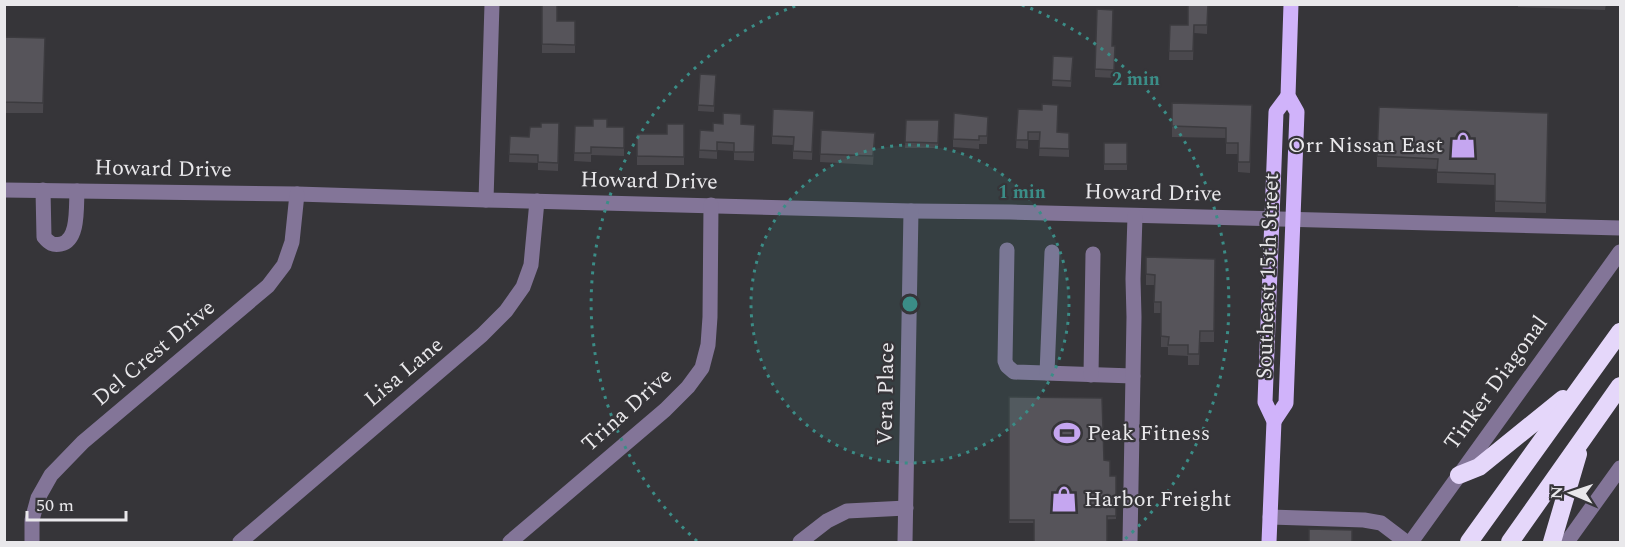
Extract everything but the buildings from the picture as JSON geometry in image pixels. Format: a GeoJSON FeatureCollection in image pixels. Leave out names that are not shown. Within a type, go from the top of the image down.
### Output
{"type":"FeatureCollection","features":[{"type":"Feature","properties":{"kind":"highway"},"geometry":{"type":"LineString","coordinates":[[1469,543],[1620,332]]}},
{"type":"Feature","properties":{"kind":"highway"},"geometry":{"type":"LineString","coordinates":[[1459,475],[1486,462],[1583,383]]}},
{"type":"Feature","properties":{"kind":"highway"},"geometry":{"type":"LineString","coordinates":[[1510,543],[1620,386]]}},
{"type":"Feature","properties":{"kind":"highway"},"geometry":{"type":"LineString","coordinates":[[1552,543],[1582,441]]}},
{"type":"Feature","properties":{"kind":"main road","name":"Southeast 15th Street"},"geometry":{"type":"LineString","coordinates":[[1274,421],[1286,403],[1297,112],[1288,96],[1291,4]]}},
{"type":"Feature","properties":{"kind":"main road","name":"Southeast 15th Street"},"geometry":{"type":"LineString","coordinates":[[1269,543],[1274,421],[1264,402],[1276,112],[1288,96]]}},
{"type":"Feature","properties":{"kind":"street"},"geometry":{"type":"LineString","coordinates":[[486,200],[492,4]]}},
{"type":"Feature","properties":{"kind":"street","name":"Howard Drive"},"geometry":{"type":"LineString","coordinates":[[4,190],[297,194],[1620,228]]}},
{"type":"Feature","properties":{"kind":"street"},"geometry":{"type":"LineString","coordinates":[[43,190],[44,237],[50,244],[58,246],[67,242],[74,234],[77,191]]}},
{"type":"Feature","properties":{"kind":"street","name":"Del Crest Drive"},"geometry":{"type":"LineString","coordinates":[[32,543],[32,520],[38,498],[51,475],[83,442],[268,286],[284,265],[292,242],[297,194]]}},
{"type":"Feature","properties":{"kind":"street","name":"Lisa Lane"},"geometry":{"type":"LineString","coordinates":[[240,543],[482,335],[506,311],[523,287],[531,266],[537,201]]}},
{"type":"Feature","properties":{"kind":"street","name":"Trina Drive"},"geometry":{"type":"LineString","coordinates":[[510,543],[665,410],[688,387],[702,368],[708,345],[710,317],[711,205]]}},
{"type":"Feature","properties":{"kind":"street","name":"Vera Place"},"geometry":{"type":"LineString","coordinates":[[905,543],[912,211]]}},
{"type":"Feature","properties":{"kind":"street"},"geometry":{"type":"LineString","coordinates":[[1130,543],[1133,279],[1136,216]]}},
{"type":"Feature","properties":{"kind":"street"},"geometry":{"type":"LineString","coordinates":[[1007,250],[1005,361],[1007,366],[1014,372],[1133,376]]}},
{"type":"Feature","properties":{"kind":"street"},"geometry":{"type":"LineString","coordinates":[[1047,373],[1052,252]]}},
{"type":"Feature","properties":{"kind":"street","name":"Tinker Diagonal"},"geometry":{"type":"LineString","coordinates":[[1411,543],[1620,252]]}},
{"type":"Feature","properties":{"kind":"street"},"geometry":{"type":"LineString","coordinates":[[1091,375],[1093,254]]}},
{"type":"Feature","properties":{"kind":"street"},"geometry":{"type":"LineString","coordinates":[[1568,543],[1620,468]]}},
{"type":"Feature","properties":{"kind":"street"},"geometry":{"type":"LineString","coordinates":[[800,543],[827,521],[847,511],[906,508]]}},
{"type":"Feature","properties":{"kind":"street"},"geometry":{"type":"LineString","coordinates":[[1270,517],[1364,520],[1381,523],[1406,543]]}},
{"type":"Feature","properties":{"kind":"place","name":"Orr Nissan East"},"geometry":{"type":"Point","coordinates":[1463,145]}},
{"type":"Feature","properties":{"kind":"place","name":"Peak Fitness"},"geometry":{"type":"Point","coordinates":[1067,433]}},
{"type":"Feature","properties":{"kind":"place","name":"Harbor Freight"},"geometry":{"type":"Point","coordinates":[1064,499]}}]}
